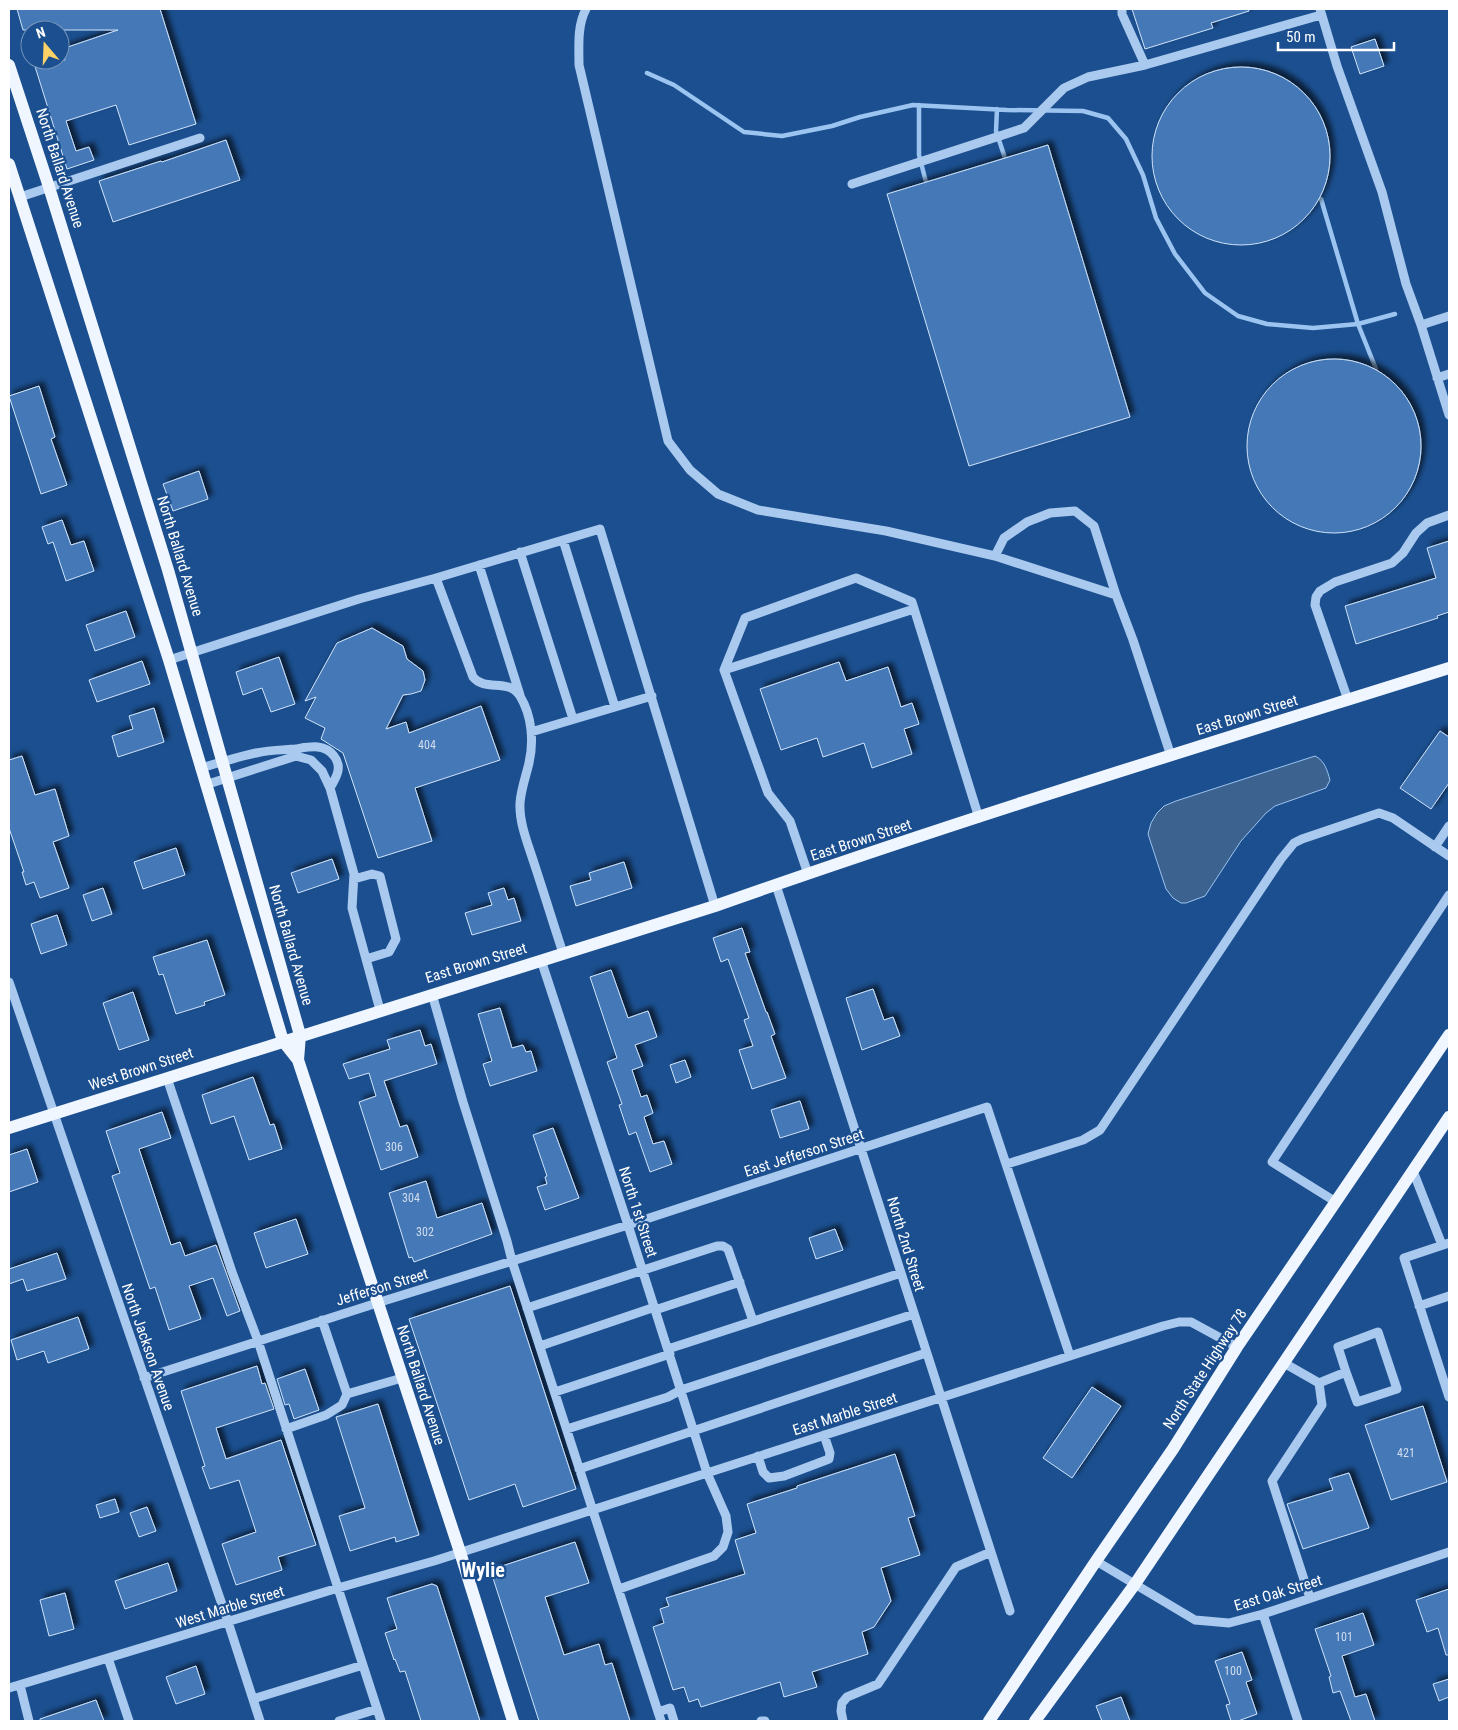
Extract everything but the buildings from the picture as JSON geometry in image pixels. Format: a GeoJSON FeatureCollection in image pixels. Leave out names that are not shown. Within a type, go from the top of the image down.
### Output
{"type":"FeatureCollection","features":[{"type":"Feature","properties":{"kind":"main road","name":"North Ballard Avenue"},"geometry":{"type":"LineString","coordinates":[[9,65],[50,187],[192,652],[300,1035],[298,1060]]}},
{"type":"Feature","properties":{"kind":"main road","name":"North Ballard Avenue"},"geometry":{"type":"LineString","coordinates":[[9,164],[169,660],[283,1041],[298,1060],[460,1552],[513,1721]]}},
{"type":"Feature","properties":{"kind":"main road","name":"East Brown Street"},"geometry":{"type":"LineString","coordinates":[[283,1041],[716,906],[979,818],[1449,668]]}},
{"type":"Feature","properties":{"kind":"main road","name":"North State Highway 78"},"geometry":{"type":"LineString","coordinates":[[989,1721],[1096,1560],[1173,1449],[1236,1347],[1449,1035]]}},
{"type":"Feature","properties":{"kind":"main road","name":"West Brown Street"},"geometry":{"type":"LineString","coordinates":[[9,1128],[283,1041]]}},
{"type":"Feature","properties":{"kind":"main road"},"geometry":{"type":"LineString","coordinates":[[1035,1721],[1135,1584],[1449,1117]]}},
{"type":"Feature","properties":{"kind":"street"},"geometry":{"type":"LineString","coordinates":[[586,9],[582,16],[578,39],[579,65],[668,441],[690,470],[718,494],[758,510],[886,531],[995,556],[1116,595]]}},
{"type":"Feature","properties":{"kind":"street"},"geometry":{"type":"LineString","coordinates":[[1122,9],[1122,14],[1145,65]]}},
{"type":"Feature","properties":{"kind":"street"},"geometry":{"type":"LineString","coordinates":[[852,184],[1024,128],[1064,88],[1088,77],[1145,65],[1320,12],[1337,66],[1382,192],[1406,284],[1449,415]]}},
{"type":"Feature","properties":{"kind":"street"},"geometry":{"type":"LineString","coordinates":[[20,197],[200,138]]}},
{"type":"Feature","properties":{"kind":"street"},"geometry":{"type":"LineString","coordinates":[[1421,325],[1449,316]]}},
{"type":"Feature","properties":{"kind":"street"},"geometry":{"type":"LineString","coordinates":[[1438,378],[1449,374]]}},
{"type":"Feature","properties":{"kind":"street"},"geometry":{"type":"LineString","coordinates":[[995,556],[1004,538],[1027,522],[1050,514],[1074,511],[1094,526],[1171,756]]}},
{"type":"Feature","properties":{"kind":"street"},"geometry":{"type":"LineString","coordinates":[[1348,700],[1315,605],[1316,597],[1320,590],[1335,582],[1392,563],[1403,553],[1416,533],[1427,522],[1449,515]]}},
{"type":"Feature","properties":{"kind":"street"},"geometry":{"type":"LineString","coordinates":[[169,660],[359,599],[600,529],[716,906]]}},
{"type":"Feature","properties":{"kind":"street"},"geometry":{"type":"LineString","coordinates":[[562,540],[615,707]]}},
{"type":"Feature","properties":{"kind":"street"},"geometry":{"type":"LineString","coordinates":[[520,552],[573,719]]}},
{"type":"Feature","properties":{"kind":"street"},"geometry":{"type":"LineString","coordinates":[[479,565],[531,732],[529,763],[521,793],[521,818],[563,954]]}},
{"type":"Feature","properties":{"kind":"street"},"geometry":{"type":"LineString","coordinates":[[436,578],[477,682],[511,688],[519,694],[522,700]]}},
{"type":"Feature","properties":{"kind":"street"},"geometry":{"type":"LineString","coordinates":[[808,874],[790,821],[768,792],[724,670],[745,618],[856,578],[912,602],[979,818]]}},
{"type":"Feature","properties":{"kind":"street"},"geometry":{"type":"LineString","coordinates":[[724,670],[914,609]]}},
{"type":"Feature","properties":{"kind":"street"},"geometry":{"type":"LineString","coordinates":[[531,732],[652,696]]}},
{"type":"Feature","properties":{"kind":"street"},"geometry":{"type":"LineString","coordinates":[[205,785],[308,746],[321,748],[330,752],[336,758],[339,768],[330,788]]}},
{"type":"Feature","properties":{"kind":"street"},"geometry":{"type":"LineString","coordinates":[[200,768],[278,749],[296,752],[312,760],[322,771],[330,788],[354,874],[352,908],[380,1010]]}},
{"type":"Feature","properties":{"kind":"street"},"geometry":{"type":"LineString","coordinates":[[1070,1356],[1007,1164],[1084,1140],[1100,1130],[1281,859],[1294,843],[1326,830],[1379,813],[1393,818],[1449,856]]}},
{"type":"Feature","properties":{"kind":"street"},"geometry":{"type":"LineString","coordinates":[[1435,847],[1449,826]]}},
{"type":"Feature","properties":{"kind":"street"},"geometry":{"type":"LineString","coordinates":[[354,880],[372,874],[380,876],[396,939],[389,952],[366,959]]}},
{"type":"Feature","properties":{"kind":"street","name":"North 2nd Street"},"geometry":{"type":"LineString","coordinates":[[776,885],[1010,1611]]}},
{"type":"Feature","properties":{"kind":"street"},"geometry":{"type":"LineString","coordinates":[[1336,1202],[1272,1162],[1449,895]]}},
{"type":"Feature","properties":{"kind":"street","name":"North 1st Street"},"geometry":{"type":"LineString","coordinates":[[541,960],[643,1270],[707,1473],[726,1516],[728,1532],[723,1547],[714,1556],[619,1589]]}},
{"type":"Feature","properties":{"kind":"street","name":"North Jackson Avenue"},"geometry":{"type":"LineString","coordinates":[[9,982],[228,1622],[260,1721]]}},
{"type":"Feature","properties":{"kind":"street"},"geometry":{"type":"LineString","coordinates":[[432,994],[463,1102],[500,1215],[512,1261],[661,1721]]}},
{"type":"Feature","properties":{"kind":"street"},"geometry":{"type":"LineString","coordinates":[[167,1078],[232,1272],[258,1341],[381,1721]]}},
{"type":"Feature","properties":{"kind":"street","name":"East Jefferson Street"},"geometry":{"type":"LineString","coordinates":[[628,1225],[988,1107],[1007,1164]]}},
{"type":"Feature","properties":{"kind":"street"},"geometry":{"type":"LineString","coordinates":[[1413,1171],[1446,1244],[1404,1258],[1449,1397]]}},
{"type":"Feature","properties":{"kind":"street","name":"Jefferson Street"},"geometry":{"type":"LineString","coordinates":[[144,1378],[322,1320],[628,1225]]}},
{"type":"Feature","properties":{"kind":"street"},"geometry":{"type":"LineString","coordinates":[[527,1308],[717,1246],[723,1246],[728,1249],[753,1321]]}},
{"type":"Feature","properties":{"kind":"street"},"geometry":{"type":"LineString","coordinates":[[555,1392],[753,1321],[901,1273]]}},
{"type":"Feature","properties":{"kind":"street"},"geometry":{"type":"LineString","coordinates":[[540,1346],[740,1282]]}},
{"type":"Feature","properties":{"kind":"street"},"geometry":{"type":"LineString","coordinates":[[1420,1306],[1449,1296]]}},
{"type":"Feature","properties":{"kind":"street"},"geometry":{"type":"LineString","coordinates":[[567,1430],[668,1397],[681,1390],[914,1314]]}},
{"type":"Feature","properties":{"kind":"street"},"geometry":{"type":"LineString","coordinates":[[286,1429],[326,1415],[342,1405],[347,1394],[322,1320]]}},
{"type":"Feature","properties":{"kind":"street","name":"East Marble Street"},"geometry":{"type":"LineString","coordinates":[[460,1552],[1180,1322],[1191,1322],[1236,1347]]}},
{"type":"Feature","properties":{"kind":"street"},"geometry":{"type":"LineString","coordinates":[[1378,1332],[1397,1388],[1357,1402],[1346,1372],[1338,1347],[1378,1332]]}},
{"type":"Feature","properties":{"kind":"street"},"geometry":{"type":"LineString","coordinates":[[580,1470],[926,1353]]}},
{"type":"Feature","properties":{"kind":"street"},"geometry":{"type":"LineString","coordinates":[[1284,1363],[1318,1383],[1322,1405],[1272,1481],[1310,1598]]}},
{"type":"Feature","properties":{"kind":"street"},"geometry":{"type":"LineString","coordinates":[[1318,1383],[1346,1372]]}},
{"type":"Feature","properties":{"kind":"street"},"geometry":{"type":"LineString","coordinates":[[347,1394],[402,1378]]}},
{"type":"Feature","properties":{"kind":"street"},"geometry":{"type":"LineString","coordinates":[[758,1456],[765,1475],[769,1478],[784,1476],[828,1459],[830,1453],[824,1435]]}},
{"type":"Feature","properties":{"kind":"street","name":"West Marble Street"},"geometry":{"type":"LineString","coordinates":[[9,1688],[460,1552]]}},
{"type":"Feature","properties":{"kind":"street"},"geometry":{"type":"LineString","coordinates":[[843,1721],[841,1710],[842,1703],[846,1697],[878,1684],[956,1567],[990,1552]]}},
{"type":"Feature","properties":{"kind":"street","name":"East Oak Street"},"geometry":{"type":"LineString","coordinates":[[1096,1560],[1195,1620],[1229,1623],[1263,1614],[1449,1552]]}},
{"type":"Feature","properties":{"kind":"street"},"geometry":{"type":"LineString","coordinates":[[1263,1614],[1298,1721]]}},
{"type":"Feature","properties":{"kind":"street"},"geometry":{"type":"LineString","coordinates":[[108,1658],[129,1721]]}},
{"type":"Feature","properties":{"kind":"street"},"geometry":{"type":"LineString","coordinates":[[253,1699],[363,1665]]}},
{"type":"Feature","properties":{"kind":"street"},"geometry":{"type":"LineString","coordinates":[[20,1685],[29,1721]]}},
{"type":"Feature","properties":{"kind":"street"},"geometry":{"type":"LineString","coordinates":[[658,1712],[670,1708],[674,1721]]}},
{"type":"Feature","properties":{"kind":"street"},"geometry":{"type":"LineString","coordinates":[[339,1721],[377,1709]]}},
{"type":"Feature","properties":{"kind":"water"},"geometry":{"type":"Polygon","coordinates":[[[1315,756],[1323,763],[1328,773],[1330,780],[1326,788],[1275,806],[1266,813],[1241,841],[1205,896],[1186,903],[1181,903],[1173,898],[1166,889],[1148,834],[1151,823],[1164,806],[1315,756]]]}},
{"type":"Feature","properties":{"kind":"waterway"},"geometry":{"type":"LineString","coordinates":[[647,73],[674,85],[744,132],[782,136],[832,126],[860,117],[913,105],[1007,110],[1083,111],[1108,118],[1126,139],[1143,175],[1156,218],[1175,254],[1205,293],[1238,316],[1267,324],[1313,328],[1358,324],[1395,314]]}},
{"type":"Feature","properties":{"kind":"waterway"},"geometry":{"type":"LineString","coordinates":[[919,105],[919,155],[926,182]]}},
{"type":"Feature","properties":{"kind":"waterway"},"geometry":{"type":"LineString","coordinates":[[997,109],[996,131],[1005,158]]}},
{"type":"Feature","properties":{"kind":"waterway"},"geometry":{"type":"LineString","coordinates":[[1321,199],[1358,324],[1376,369]]}},
{"type":"Feature","properties":{"kind":"district","name":"Wylie"},"geometry":{"type":"Point","coordinates":[483,1570]}}]}
